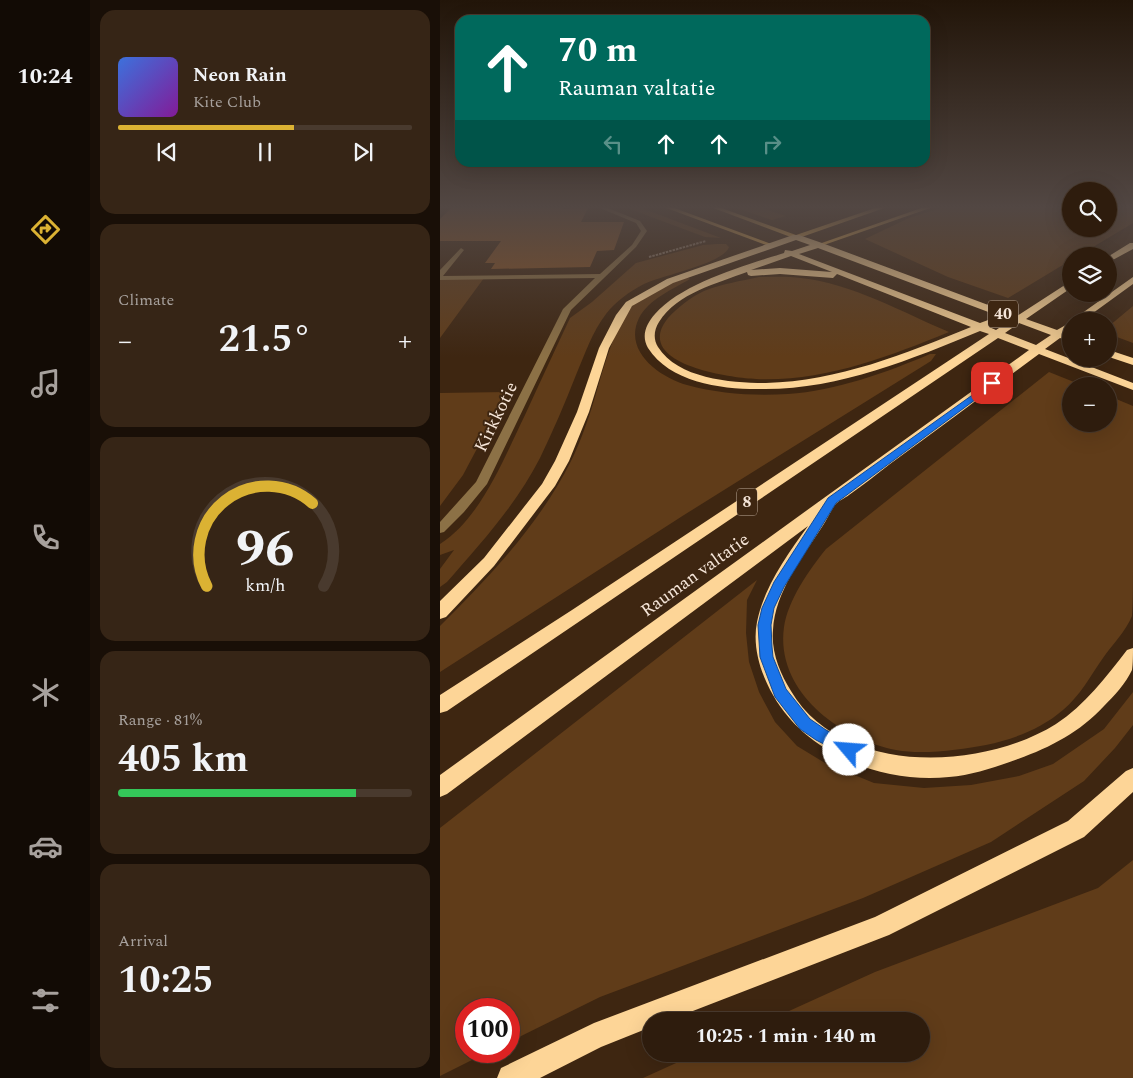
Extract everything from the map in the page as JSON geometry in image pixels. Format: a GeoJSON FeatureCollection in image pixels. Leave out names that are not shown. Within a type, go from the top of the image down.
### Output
{"type":"FeatureCollection","features":[{"type":"Feature","properties":{"kind":"highway"},"geometry":{"type":"LineString","coordinates":[[440,612],[489,562],[548,486],[562,461],[583,412],[613,326],[629,304],[650,290],[670,281],[739,256]]}},
{"type":"Feature","properties":{"kind":"highway"},"geometry":{"type":"LineString","coordinates":[[782,256],[688,293],[672,303],[652,323],[649,339],[654,349],[667,364],[689,374],[731,384],[766,386],[800,384],[836,378],[910,356],[1053,296]]}},
{"type":"Feature","properties":{"kind":"highway","name":"40"},"geometry":{"type":"LineString","coordinates":[[799,256],[1133,386]]}},
{"type":"Feature","properties":{"kind":"highway","name":"40"},"geometry":{"type":"LineString","coordinates":[[849,256],[1062,336]]}},
{"type":"Feature","properties":{"kind":"highway"},"geometry":{"type":"LineString","coordinates":[[732,275],[780,271],[849,276]]}},
{"type":"Feature","properties":{"kind":"highway"},"geometry":{"type":"LineString","coordinates":[[1089,312],[1133,280]]}},
{"type":"Feature","properties":{"kind":"highway","name":"Rauman valtatie"},"geometry":{"type":"LineString","coordinates":[[440,705],[595,604],[1062,290]]}},
{"type":"Feature","properties":{"kind":"highway","name":"Rauman valtatie"},"geometry":{"type":"LineString","coordinates":[[440,787],[1062,332]]}},
{"type":"Feature","properties":{"kind":"highway"},"geometry":{"type":"LineString","coordinates":[[1117,356],[1133,362]]}},
{"type":"Feature","properties":{"kind":"highway"},"geometry":{"type":"LineString","coordinates":[[832,500],[778,585],[768,608],[764,637],[766,657],[780,693],[805,724],[839,746],[889,765],[920,769],[948,768],[1014,752],[1061,731],[1082,715],[1101,699],[1133,655]]}},
{"type":"Feature","properties":{"kind":"highway"},"geometry":{"type":"LineString","coordinates":[[511,1078],[594,1036],[881,927],[1076,828],[1133,778]]}},
{"type":"Feature","properties":{"kind":"street"},"geometry":{"type":"LineString","coordinates":[[440,277],[456,256]]}},
{"type":"Feature","properties":{"kind":"street","name":"Kirkkotie"},"geometry":{"type":"LineString","coordinates":[[440,530],[481,484],[567,309],[623,256]]}},
{"type":"Feature","properties":{"kind":"street"},"geometry":{"type":"LineString","coordinates":[[440,277],[601,276]]}},
{"type":"Feature","properties":{"kind":"shaded area"},"geometry":{"type":"Polygon","coordinates":[[[661,256],[719,256],[705,264],[644,284],[623,297],[606,314],[586,351],[554,427],[531,475],[497,523],[447,582],[440,587],[440,569],[454,550],[440,555],[440,544],[455,533],[468,519],[490,486],[509,450],[570,318],[592,302],[636,263],[661,256]]]}},
{"type":"Feature","properties":{"kind":"shaded area"},"geometry":{"type":"Polygon","coordinates":[[[903,256],[1062,256],[1062,265],[1008,298],[948,277],[903,256]]]}},
{"type":"Feature","properties":{"kind":"shaded area"},"geometry":{"type":"Polygon","coordinates":[[[687,277],[690,279],[662,295],[643,311],[635,330],[636,341],[646,361],[665,376],[687,385],[724,392],[750,394],[775,395],[806,392],[861,380],[930,354],[936,354],[931,361],[684,515],[440,672],[440,626],[511,550],[528,529],[557,486],[579,443],[609,351],[621,322],[636,302],[647,294],[687,277]]]}},
{"type":"Feature","properties":{"kind":"shaded area"},"geometry":{"type":"Polygon","coordinates":[[[759,277],[796,277],[839,286],[858,292],[949,332],[879,359],[855,366],[830,372],[781,379],[743,378],[707,371],[688,365],[673,357],[662,347],[660,334],[668,318],[689,300],[699,293],[711,289],[759,277]]]}},
{"type":"Feature","properties":{"kind":"shaded area"},"geometry":{"type":"Polygon","coordinates":[[[440,278],[484,278],[440,338],[440,278]]]}},
{"type":"Feature","properties":{"kind":"shaded area"},"geometry":{"type":"Polygon","coordinates":[[[1133,306],[1133,343],[1117,337],[1117,319],[1133,306]]]}},
{"type":"Feature","properties":{"kind":"shaded area"},"geometry":{"type":"Polygon","coordinates":[[[1049,372],[1062,377],[1062,432],[1117,432],[1117,399],[1133,406],[1132,616],[1123,632],[1080,692],[1055,717],[1027,732],[1007,740],[953,750],[929,752],[896,750],[854,735],[834,723],[816,708],[801,691],[790,672],[784,650],[784,627],[795,596],[806,576],[826,549],[1049,372]]]}},
{"type":"Feature","properties":{"kind":"shaded area"},"geometry":{"type":"Polygon","coordinates":[[[507,392],[463,475],[440,506],[440,393],[507,392]]]}},
{"type":"Feature","properties":{"kind":"shaded area"},"geometry":{"type":"Polygon","coordinates":[[[757,580],[747,600],[746,633],[749,662],[759,692],[775,722],[797,746],[825,763],[874,783],[924,788],[971,785],[1019,776],[1053,764],[1104,729],[1133,692],[1133,725],[1115,748],[1084,781],[991,842],[863,898],[600,997],[520,1037],[520,998],[455,998],[455,1063],[466,1063],[440,1076],[440,828],[757,580]]]}},
{"type":"Feature","properties":{"kind":"shaded area"},"geometry":{"type":"Polygon","coordinates":[[[1133,860],[1133,1078],[643,1078],[678,1062],[930,1062],[930,1012],[787,1012],[875,972],[1098,888],[1133,860]]]}},
{"type":"Feature","properties":{"kind":"building"},"geometry":{"type":"Polygon","coordinates":[[[490,256],[595,256],[590,267],[491,269],[495,263],[485,263],[490,256]]]}},
{"type":"Feature","properties":{"kind":"route"},"geometry":{"type":"LineString","coordinates":[[849,750],[839,746],[805,724],[780,693],[766,657],[764,625],[768,608],[778,585],[832,500],[992,383]]}}]}
